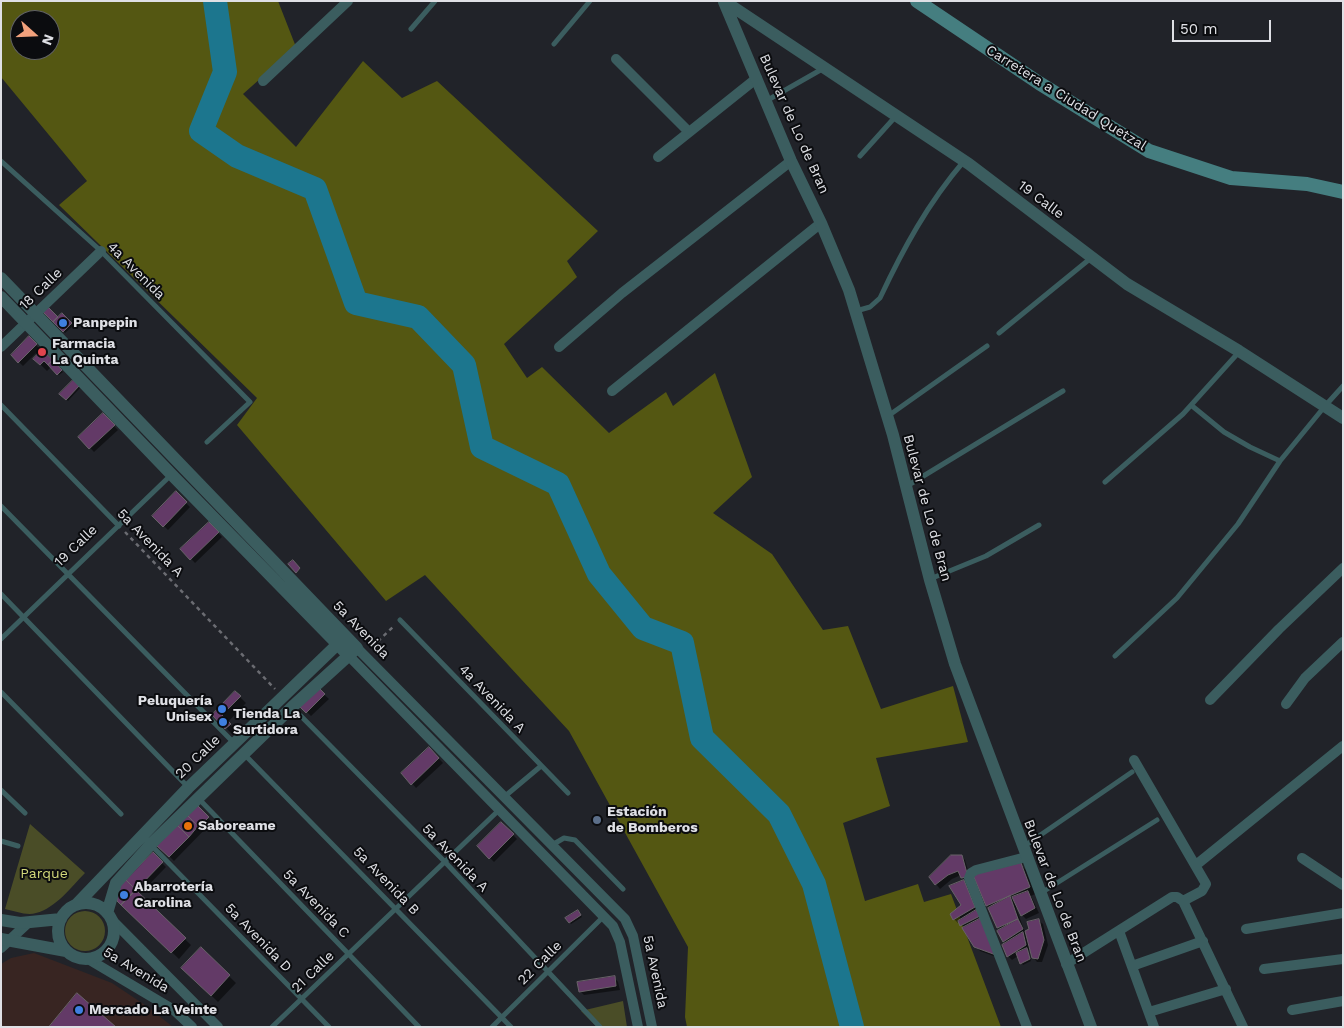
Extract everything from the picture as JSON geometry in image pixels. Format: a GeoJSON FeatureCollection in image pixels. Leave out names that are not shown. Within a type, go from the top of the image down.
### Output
{"type":"FeatureCollection","features":[{"type":"Feature","properties":{"kind":"main road","name":"Carretera a Ciudad Quetzal"},"geometry":{"type":"LineString","coordinates":[[918,1],[1039,83],[1149,151],[1231,178],[1307,184],[1343,192]]}},
{"type":"Feature","properties":{"kind":"street"},"geometry":{"type":"LineString","coordinates":[[263,81],[348,1]]}},
{"type":"Feature","properties":{"kind":"street","name":"19 Calle"},"geometry":{"type":"LineString","coordinates":[[724,2],[964,161],[1126,284],[1239,351],[1343,418]]}},
{"type":"Feature","properties":{"kind":"street","name":"Bulevar de Lo de Bran"},"geometry":{"type":"LineString","coordinates":[[724,2],[791,161],[822,223],[849,290],[888,417],[930,580],[954,664],[1091,1027]]}},
{"type":"Feature","properties":{"kind":"street"},"geometry":{"type":"LineString","coordinates":[[616,59],[689,132]]}},
{"type":"Feature","properties":{"kind":"street"},"geometry":{"type":"LineString","coordinates":[[658,157],[757,78]]}},
{"type":"Feature","properties":{"kind":"street"},"geometry":{"type":"LineString","coordinates":[[559,347],[622,293],[791,161]]}},
{"type":"Feature","properties":{"kind":"street"},"geometry":{"type":"LineString","coordinates":[[612,391],[822,223]]}},
{"type":"Feature","properties":{"kind":"street","name":"18 Calle"},"geometry":{"type":"LineString","coordinates":[[1,347],[101,251]]}},
{"type":"Feature","properties":{"kind":"street","name":"5a Avenida"},"geometry":{"type":"LineString","coordinates":[[1,278],[31,318],[172,475],[504,797],[625,919],[630,927],[652,1027]]}},
{"type":"Feature","properties":{"kind":"street","name":"5a Avenida"},"geometry":{"type":"LineString","coordinates":[[1,297],[31,318],[342,640]]}},
{"type":"Feature","properties":{"kind":"street"},"geometry":{"type":"LineString","coordinates":[[1210,700],[1279,629],[1343,568]]}},
{"type":"Feature","properties":{"kind":"street","name":"20 Calle"},"geometry":{"type":"LineString","coordinates":[[76,905],[188,788],[342,640]]}},
{"type":"Feature","properties":{"kind":"street"},"geometry":{"type":"LineString","coordinates":[[1286,704],[1305,678],[1343,642]]}},
{"type":"Feature","properties":{"kind":"street"},"geometry":{"type":"LineString","coordinates":[[109,916],[116,883],[151,844],[292,707],[356,653]]}},
{"type":"Feature","properties":{"kind":"street","name":"5a Avenida"},"geometry":{"type":"LineString","coordinates":[[356,653],[500,809],[613,926],[620,942],[638,1027]]}},
{"type":"Feature","properties":{"kind":"street"},"geometry":{"type":"LineString","coordinates":[[1196,865],[1343,746]]}},
{"type":"Feature","properties":{"kind":"street"},"geometry":{"type":"LineString","coordinates":[[1134,760],[1206,884],[1202,891],[1183,901]]}},
{"type":"Feature","properties":{"kind":"street"},"geometry":{"type":"LineString","coordinates":[[518,828],[526,820]]}},
{"type":"Feature","properties":{"kind":"street"},"geometry":{"type":"LineString","coordinates":[[1024,852],[976,870],[971,873],[969,878],[1027,1027]]}},
{"type":"Feature","properties":{"kind":"street"},"geometry":{"type":"LineString","coordinates":[[1302,858],[1343,885]]}},
{"type":"Feature","properties":{"kind":"street"},"geometry":{"type":"LineString","coordinates":[[1066,964],[1172,897],[1177,897],[1183,901],[1243,1027]]}},
{"type":"Feature","properties":{"kind":"street"},"geometry":{"type":"LineString","coordinates":[[93,904],[101,907],[109,916],[114,929],[113,937],[110,946],[96,957],[88,959],[76,958],[66,951],[61,944],[58,936],[58,927],[61,919],[70,908],[76,905],[93,904]]}},
{"type":"Feature","properties":{"kind":"street"},"geometry":{"type":"LineString","coordinates":[[1246,928],[1343,913]]}},
{"type":"Feature","properties":{"kind":"street","name":"5a Avenida"},"geometry":{"type":"LineString","coordinates":[[109,916],[218,1027]]}},
{"type":"Feature","properties":{"kind":"street"},"geometry":{"type":"LineString","coordinates":[[1,920],[20,923],[61,919]]}},
{"type":"Feature","properties":{"kind":"street"},"geometry":{"type":"LineString","coordinates":[[4,943],[29,922]]}},
{"type":"Feature","properties":{"kind":"street"},"geometry":{"type":"LineString","coordinates":[[1119,931],[1154,1027]]}},
{"type":"Feature","properties":{"kind":"street"},"geometry":{"type":"LineString","coordinates":[[1132,966],[1203,941]]}},
{"type":"Feature","properties":{"kind":"street"},"geometry":{"type":"LineString","coordinates":[[4,943],[66,951]]}},
{"type":"Feature","properties":{"kind":"street","name":"5a Avenida"},"geometry":{"type":"LineString","coordinates":[[88,959],[174,1010],[192,1027]]}},
{"type":"Feature","properties":{"kind":"street"},"geometry":{"type":"LineString","coordinates":[[1264,969],[1343,959]]}},
{"type":"Feature","properties":{"kind":"street"},"geometry":{"type":"LineString","coordinates":[[1149,1012],[1226,989]]}},
{"type":"Feature","properties":{"kind":"street"},"geometry":{"type":"LineString","coordinates":[[1292,1010],[1343,1001]]}},
{"type":"Feature","properties":{"kind":"lane"},"geometry":{"type":"LineString","coordinates":[[411,29],[435,1]]}},
{"type":"Feature","properties":{"kind":"lane"},"geometry":{"type":"LineString","coordinates":[[554,44],[590,1]]}},
{"type":"Feature","properties":{"kind":"lane"},"geometry":{"type":"LineString","coordinates":[[766,101],[824,68]]}},
{"type":"Feature","properties":{"kind":"lane"},"geometry":{"type":"LineString","coordinates":[[860,156],[896,115]]}},
{"type":"Feature","properties":{"kind":"lane"},"geometry":{"type":"LineString","coordinates":[[855,311],[870,307],[880,298],[917,225],[950,177],[964,161]]}},
{"type":"Feature","properties":{"kind":"lane","name":"4a Avenida"},"geometry":{"type":"LineString","coordinates":[[1,162],[101,251],[250,402],[207,442]]}},
{"type":"Feature","properties":{"kind":"lane"},"geometry":{"type":"LineString","coordinates":[[999,333],[1091,257]]}},
{"type":"Feature","properties":{"kind":"lane"},"geometry":{"type":"LineString","coordinates":[[888,417],[987,346]]}},
{"type":"Feature","properties":{"kind":"lane"},"geometry":{"type":"LineString","coordinates":[[1105,482],[1183,414],[1239,351]]}},
{"type":"Feature","properties":{"kind":"lane"},"geometry":{"type":"LineString","coordinates":[[1115,656],[1177,598],[1238,524],[1280,462],[1343,386]]}},
{"type":"Feature","properties":{"kind":"lane"},"geometry":{"type":"LineString","coordinates":[[906,487],[1063,391]]}},
{"type":"Feature","properties":{"kind":"lane","name":"5a Avenida A"},"geometry":{"type":"LineString","coordinates":[[1,404],[118,526]]}},
{"type":"Feature","properties":{"kind":"lane"},"geometry":{"type":"LineString","coordinates":[[1191,405],[1224,432],[1250,448],[1280,462]]}},
{"type":"Feature","properties":{"kind":"lane","name":"19 Calle"},"geometry":{"type":"LineString","coordinates":[[1,639],[172,475]]}},
{"type":"Feature","properties":{"kind":"lane"},"geometry":{"type":"LineString","coordinates":[[1,506],[234,743]]}},
{"type":"Feature","properties":{"kind":"lane"},"geometry":{"type":"LineString","coordinates":[[930,580],[986,556],[1039,525]]}},
{"type":"Feature","properties":{"kind":"lane"},"geometry":{"type":"LineString","coordinates":[[1,594],[188,788]]}},
{"type":"Feature","properties":{"kind":"lane","name":"4a Avenida A"},"geometry":{"type":"LineString","coordinates":[[400,620],[568,793]]}},
{"type":"Feature","properties":{"kind":"lane"},"geometry":{"type":"LineString","coordinates":[[1,692],[121,814]]}},
{"type":"Feature","properties":{"kind":"lane","name":"5a Avenida A"},"geometry":{"type":"LineString","coordinates":[[292,707],[445,862],[600,1027]]}},
{"type":"Feature","properties":{"kind":"lane","name":"5a Avenida B"},"geometry":{"type":"LineString","coordinates":[[244,753],[511,1027]]}},
{"type":"Feature","properties":{"kind":"lane"},"geometry":{"type":"LineString","coordinates":[[504,797],[541,766]]}},
{"type":"Feature","properties":{"kind":"lane"},"geometry":{"type":"LineString","coordinates":[[1024,852],[1132,772]]}},
{"type":"Feature","properties":{"kind":"lane"},"geometry":{"type":"LineString","coordinates":[[1,790],[25,813]]}},
{"type":"Feature","properties":{"kind":"lane","name":"5a Avenida C"},"geometry":{"type":"LineString","coordinates":[[198,798],[419,1027]]}},
{"type":"Feature","properties":{"kind":"lane","name":"21 Calle"},"geometry":{"type":"LineString","coordinates":[[272,1027],[500,809]]}},
{"type":"Feature","properties":{"kind":"lane"},"geometry":{"type":"LineString","coordinates":[[1040,894],[1157,820]]}},
{"type":"Feature","properties":{"kind":"lane"},"geometry":{"type":"LineString","coordinates":[[552,845],[564,838],[574,840],[623,889]]}},
{"type":"Feature","properties":{"kind":"lane"},"geometry":{"type":"LineString","coordinates":[[1,841],[18,846]]}},
{"type":"Feature","properties":{"kind":"lane","name":"5a Avenida D"},"geometry":{"type":"LineString","coordinates":[[151,844],[329,1027]]}},
{"type":"Feature","properties":{"kind":"lane","name":"22 Calle"},"geometry":{"type":"LineString","coordinates":[[492,1027],[605,916]]}},
{"type":"Feature","properties":{"kind":"path","name":"5a Avenida A"},"geometry":{"type":"LineString","coordinates":[[118,526],[282,696]]}},
{"type":"Feature","properties":{"kind":"path"},"geometry":{"type":"LineString","coordinates":[[356,653],[400,620]]}},
{"type":"Feature","properties":{"kind":"shaded area"},"geometry":{"type":"Polygon","coordinates":[[[1,1],[278,1],[296,47],[243,94],[296,147],[363,61],[402,98],[437,81],[598,231],[567,261],[577,277],[504,344],[527,378],[542,367],[609,433],[666,392],[673,406],[715,373],[752,477],[713,513],[772,554],[823,630],[848,626],[881,709],[953,686],[968,742],[876,758],[890,806],[843,823],[865,901],[918,884],[924,902],[951,894],[1001,1027],[687,1027],[685,1017],[688,947],[569,731],[425,575],[386,601],[237,425],[257,398],[59,205],[87,181],[1,77],[1,1]]]}},
{"type":"Feature","properties":{"kind":"shaded area"},"geometry":{"type":"Polygon","coordinates":[[[34,953],[112,983],[148,1007],[173,1027],[1,1027],[1,964],[11,958],[34,953]]]}},
{"type":"Feature","properties":{"kind":"green space","name":"Parque"},"geometry":{"type":"Polygon","coordinates":[[[30,824],[85,873],[50,907],[29,914],[5,909],[30,824]]]}},
{"type":"Feature","properties":{"kind":"green space"},"geometry":{"type":"Polygon","coordinates":[[[85,911],[96,914],[102,920],[105,931],[102,942],[96,948],[85,951],[74,948],[68,942],[65,931],[68,920],[74,914],[85,911]]]}},
{"type":"Feature","properties":{"kind":"green space"},"geometry":{"type":"Polygon","coordinates":[[[623,1001],[627,1027],[597,1027],[581,1011],[623,1001]]]}},
{"type":"Feature","properties":{"kind":"building"},"geometry":{"type":"Polygon","coordinates":[[[46,305],[58,317],[53,322],[41,310],[46,305]]]}},
{"type":"Feature","properties":{"kind":"building","name":"Panpepin"},"geometry":{"type":"Polygon","coordinates":[[[62,313],[72,323],[63,332],[53,322],[62,313]]]}},
{"type":"Feature","properties":{"kind":"building"},"geometry":{"type":"Polygon","coordinates":[[[29,336],[37,344],[18,363],[11,355],[29,336]]]}},
{"type":"Feature","properties":{"kind":"building"},"geometry":{"type":"Polygon","coordinates":[[[42,350],[53,360],[48,365],[44,361],[40,365],[33,359],[42,350]]]}},
{"type":"Feature","properties":{"kind":"building"},"geometry":{"type":"Polygon","coordinates":[[[53,360],[62,370],[57,375],[48,365],[53,360]]]}},
{"type":"Feature","properties":{"kind":"building"},"geometry":{"type":"Polygon","coordinates":[[[73,380],[79,386],[66,400],[59,394],[73,380]]]}},
{"type":"Feature","properties":{"kind":"building"},"geometry":{"type":"Polygon","coordinates":[[[103,413],[115,425],[89,449],[78,437],[103,413]]]}},
{"type":"Feature","properties":{"kind":"building"},"geometry":{"type":"Polygon","coordinates":[[[176,491],[187,502],[163,527],[152,516],[176,491]]]}},
{"type":"Feature","properties":{"kind":"building"},"geometry":{"type":"Polygon","coordinates":[[[209,522],[219,532],[190,560],[180,549],[209,522]]]}},
{"type":"Feature","properties":{"kind":"building"},"geometry":{"type":"Polygon","coordinates":[[[293,560],[300,568],[296,573],[288,564],[293,560]]]}},
{"type":"Feature","properties":{"kind":"building"},"geometry":{"type":"Polygon","coordinates":[[[317,686],[325,694],[306,713],[298,705],[317,686]]]}},
{"type":"Feature","properties":{"kind":"building"},"geometry":{"type":"Polygon","coordinates":[[[235,691],[241,696],[222,715],[231,724],[225,729],[212,715],[235,691]]]}},
{"type":"Feature","properties":{"kind":"building"},"geometry":{"type":"Polygon","coordinates":[[[429,747],[439,758],[411,785],[401,773],[429,747]]]}},
{"type":"Feature","properties":{"kind":"building"},"geometry":{"type":"Polygon","coordinates":[[[197,805],[209,817],[199,827],[187,815],[197,805]]]}},
{"type":"Feature","properties":{"kind":"building","name":"Saboreame"},"geometry":{"type":"Polygon","coordinates":[[[187,815],[198,826],[189,837],[177,825],[187,815]]]}},
{"type":"Feature","properties":{"kind":"building"},"geometry":{"type":"Polygon","coordinates":[[[501,822],[514,834],[489,859],[477,846],[501,822]]]}},
{"type":"Feature","properties":{"kind":"building"},"geometry":{"type":"Polygon","coordinates":[[[177,825],[189,837],[169,857],[157,846],[177,825]]]}},
{"type":"Feature","properties":{"kind":"building"},"geometry":{"type":"Polygon","coordinates":[[[153,852],[163,862],[136,890],[126,880],[153,852]]]}},
{"type":"Feature","properties":{"kind":"building"},"geometry":{"type":"Polygon","coordinates":[[[951,855],[962,855],[968,877],[961,878],[958,871],[948,875],[935,885],[929,877],[951,855]]]}},
{"type":"Feature","properties":{"kind":"building"},"geometry":{"type":"Polygon","coordinates":[[[1021,863],[1030,887],[986,906],[973,875],[1021,863]]]}},
{"type":"Feature","properties":{"kind":"building","name":"Abarrotería Carolina"},"geometry":{"type":"Polygon","coordinates":[[[126,880],[136,890],[121,905],[117,901],[118,888],[126,880]]]}},
{"type":"Feature","properties":{"kind":"building"},"geometry":{"type":"Polygon","coordinates":[[[964,880],[975,907],[953,920],[950,914],[961,905],[949,886],[964,880]]]}},
{"type":"Feature","properties":{"kind":"building"},"geometry":{"type":"Polygon","coordinates":[[[136,890],[186,938],[171,953],[121,905],[136,890]]]}},
{"type":"Feature","properties":{"kind":"building"},"geometry":{"type":"Polygon","coordinates":[[[1028,891],[1035,908],[1021,916],[1012,897],[1028,891]]]}},
{"type":"Feature","properties":{"kind":"building"},"geometry":{"type":"Polygon","coordinates":[[[1010,896],[1018,919],[997,928],[988,908],[1010,896]]]}},
{"type":"Feature","properties":{"kind":"building"},"geometry":{"type":"Polygon","coordinates":[[[578,910],[581,915],[569,923],[565,918],[578,910]]]}},
{"type":"Feature","properties":{"kind":"building"},"geometry":{"type":"Polygon","coordinates":[[[976,910],[980,916],[960,926],[958,921],[976,910]]]}},
{"type":"Feature","properties":{"kind":"building"},"geometry":{"type":"Polygon","coordinates":[[[981,918],[996,955],[974,947],[962,928],[981,918]]]}},
{"type":"Feature","properties":{"kind":"building"},"geometry":{"type":"Polygon","coordinates":[[[1018,919],[1023,929],[1003,942],[997,931],[1018,919]]]}},
{"type":"Feature","properties":{"kind":"building"},"geometry":{"type":"Polygon","coordinates":[[[1039,919],[1044,940],[1038,959],[1032,958],[1025,931],[1029,929],[1027,922],[1039,919]]]}},
{"type":"Feature","properties":{"kind":"building"},"geometry":{"type":"Polygon","coordinates":[[[1023,932],[1026,945],[1007,957],[1002,945],[1023,932]]]}},
{"type":"Feature","properties":{"kind":"building"},"geometry":{"type":"Polygon","coordinates":[[[201,947],[230,975],[211,996],[181,968],[201,947]]]}},
{"type":"Feature","properties":{"kind":"building"},"geometry":{"type":"Polygon","coordinates":[[[1027,948],[1030,959],[1020,964],[1016,953],[1027,948]]]}},
{"type":"Feature","properties":{"kind":"building"},"geometry":{"type":"Polygon","coordinates":[[[615,976],[616,986],[579,992],[577,982],[615,976]]]}},
{"type":"Feature","properties":{"kind":"building","name":"Mercado La Veinte"},"geometry":{"type":"Polygon","coordinates":[[[77,993],[116,1027],[49,1027],[77,993]]]}},
{"type":"Feature","properties":{"kind":"waterway"},"geometry":{"type":"LineString","coordinates":[[215,1],[225,72],[201,131],[237,156],[315,189],[356,303],[418,317],[464,365],[482,447],[558,484],[599,574],[643,628],[682,643],[702,738],[779,814],[814,884],[852,1027]]}},
{"type":"Feature","properties":{"kind":"place","name":"Panpepin"},"geometry":{"type":"Point","coordinates":[63,323]}},
{"type":"Feature","properties":{"kind":"place","name":"Farmacia La Quinta"},"geometry":{"type":"Point","coordinates":[42,352]}},
{"type":"Feature","properties":{"kind":"place","name":"Peluquería Unisex"},"geometry":{"type":"Point","coordinates":[222,709]}},
{"type":"Feature","properties":{"kind":"place","name":"Tienda La Surtidora"},"geometry":{"type":"Point","coordinates":[223,722]}},
{"type":"Feature","properties":{"kind":"place","name":"Estación de Bomberos"},"geometry":{"type":"Point","coordinates":[597,820]}},
{"type":"Feature","properties":{"kind":"place","name":"Saboreame"},"geometry":{"type":"Point","coordinates":[188,826]}},
{"type":"Feature","properties":{"kind":"place","name":"Abarrotería Carolina"},"geometry":{"type":"Point","coordinates":[124,895]}},
{"type":"Feature","properties":{"kind":"place","name":"Mercado La Veinte"},"geometry":{"type":"Point","coordinates":[79,1010]}}]}
